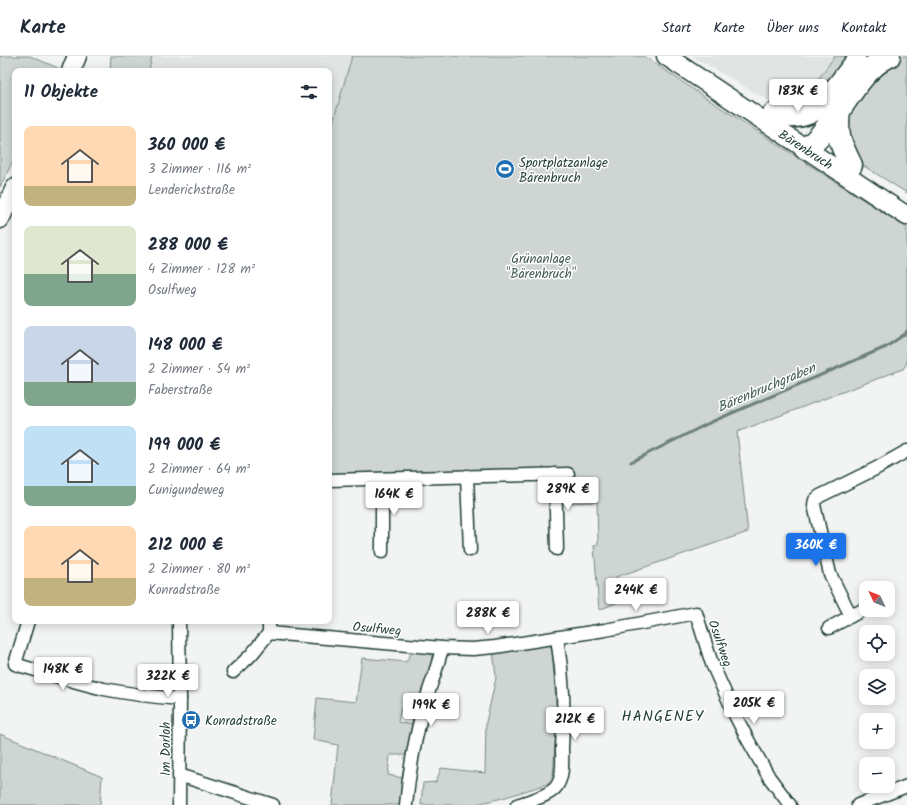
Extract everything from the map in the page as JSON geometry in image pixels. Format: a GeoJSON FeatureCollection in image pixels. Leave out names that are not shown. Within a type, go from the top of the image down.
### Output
{"type":"FeatureCollection","features":[{"type":"Feature","properties":{"kind":"highway"},"geometry":{"type":"LineString","coordinates":[[850,165],[840,142],[837,101],[848,73],[863,56]]}},
{"type":"Feature","properties":{"kind":"highway"},"geometry":{"type":"LineString","coordinates":[[808,142],[837,101],[873,67],[889,56]]}},
{"type":"Feature","properties":{"kind":"highway"},"geometry":{"type":"LineString","coordinates":[[774,114],[789,116],[800,115],[808,113],[819,105],[837,101]]}},
{"type":"Feature","properties":{"kind":"main road"},"geometry":{"type":"LineString","coordinates":[[72,68],[78,56]]}},
{"type":"Feature","properties":{"kind":"main road","name":"Bärenbruch"},"geometry":{"type":"LineString","coordinates":[[666,56],[808,142],[850,165],[907,202]]}},
{"type":"Feature","properties":{"kind":"main road","name":"Bärenbruch"},"geometry":{"type":"LineString","coordinates":[[682,56],[774,114],[808,142],[907,216]]}},
{"type":"Feature","properties":{"kind":"main road"},"geometry":{"type":"LineString","coordinates":[[0,219],[12,194]]}},
{"type":"Feature","properties":{"kind":"street"},"geometry":{"type":"LineString","coordinates":[[851,616],[830,574],[814,505],[815,500],[907,451]]}},
{"type":"Feature","properties":{"kind":"street"},"geometry":{"type":"LineString","coordinates":[[555,474],[557,549]]}},
{"type":"Feature","properties":{"kind":"street"},"geometry":{"type":"LineString","coordinates":[[332,480],[568,474]]}},
{"type":"Feature","properties":{"kind":"street"},"geometry":{"type":"LineString","coordinates":[[467,476],[470,550]]}},
{"type":"Feature","properties":{"kind":"street"},"geometry":{"type":"LineString","coordinates":[[382,478],[382,552]]}},
{"type":"Feature","properties":{"kind":"street"},"geometry":{"type":"LineString","coordinates":[[829,628],[859,612]]}},
{"type":"Feature","properties":{"kind":"street","name":"Osulfweg"},"geometry":{"type":"LineString","coordinates":[[269,627],[442,648],[468,649],[558,638],[696,613],[712,664],[736,717],[769,777],[790,805]]}},
{"type":"Feature","properties":{"kind":"street"},"geometry":{"type":"LineString","coordinates":[[27,624],[15,664],[51,676],[105,689],[140,695],[180,699]]}},
{"type":"Feature","properties":{"kind":"street","name":"Im Dorloh"},"geometry":{"type":"LineString","coordinates":[[179,624],[179,805]]}},
{"type":"Feature","properties":{"kind":"street"},"geometry":{"type":"LineString","coordinates":[[233,672],[251,655],[269,627]]}},
{"type":"Feature","properties":{"kind":"street"},"geometry":{"type":"LineString","coordinates":[[517,805],[550,792],[556,787],[560,775],[564,717],[562,667],[558,638]]}},
{"type":"Feature","properties":{"kind":"street"},"geometry":{"type":"LineString","coordinates":[[406,805],[415,746],[426,701],[442,648]]}},
{"type":"Feature","properties":{"kind":"street"},"geometry":{"type":"LineString","coordinates":[[179,775],[273,805]]}},
{"type":"Feature","properties":{"kind":"street"},"geometry":{"type":"LineString","coordinates":[[858,805],[907,786]]}},
{"type":"Feature","properties":{"kind":"shaded area"},"geometry":{"type":"Polygon","coordinates":[[[111,56],[352,56],[332,126],[332,68],[110,68],[111,56]]]}},
{"type":"Feature","properties":{"kind":"shaded area"},"geometry":{"type":"Polygon","coordinates":[[[692,56],[835,56],[798,107],[777,105],[692,56]]]}},
{"type":"Feature","properties":{"kind":"green space"},"geometry":{"type":"Polygon","coordinates":[[[0,56],[30,56],[58,68],[12,68],[12,163],[0,187],[0,56]]]}},
{"type":"Feature","properties":{"kind":"green space"},"geometry":{"type":"Polygon","coordinates":[[[111,56],[152,56],[150,68],[110,68],[111,56]]]}},
{"type":"Feature","properties":{"kind":"green space","name":"Grünanlage \"Bärenbruch\""},"geometry":{"type":"Polygon","coordinates":[[[352,56],[644,56],[706,98],[907,228],[907,363],[903,369],[737,432],[748,532],[616,577],[618,602],[599,610],[594,546],[598,544],[597,502],[569,503],[568,474],[332,480],[332,126],[352,56]]]}},
{"type":"Feature","properties":{"kind":"green space"},"geometry":{"type":"Polygon","coordinates":[[[835,56],[855,56],[816,103],[798,107],[835,56]]]}},
{"type":"Feature","properties":{"kind":"green space"},"geometry":{"type":"Polygon","coordinates":[[[903,56],[907,56],[907,193],[859,163],[842,134],[845,115],[888,62],[903,56]]]}},
{"type":"Feature","properties":{"kind":"green space"},"geometry":{"type":"Polygon","coordinates":[[[549,644],[552,649],[557,715],[553,777],[547,784],[503,798],[472,805],[421,805],[423,783],[436,782],[441,768],[485,773],[486,722],[496,678],[493,650],[549,644]]]}},
{"type":"Feature","properties":{"kind":"green space"},"geometry":{"type":"Polygon","coordinates":[[[423,650],[428,652],[432,658],[432,663],[416,707],[401,707],[398,722],[412,725],[406,755],[390,755],[388,775],[403,778],[401,805],[332,805],[338,745],[313,740],[317,698],[356,702],[362,658],[406,662],[412,651],[423,650]]]}},
{"type":"Feature","properties":{"kind":"green space"},"geometry":{"type":"Polygon","coordinates":[[[0,734],[102,777],[100,805],[0,805],[0,734]]]}},
{"type":"Feature","properties":{"kind":"waterway","name":"Bärenbruchgraben"},"geometry":{"type":"LineString","coordinates":[[631,462],[709,423],[886,347],[907,331]]}},
{"type":"Feature","properties":{"kind":"place","name":"Sportplatzanlage Bärenbruch"},"geometry":{"type":"Point","coordinates":[505,169]}},
{"type":"Feature","properties":{"kind":"place","name":"Konradstraße"},"geometry":{"type":"Point","coordinates":[191,720]}},
{"type":"Feature","properties":{"kind":"district","name":"HANGENEY"},"geometry":{"type":"Point","coordinates":[663,716]}}]}
